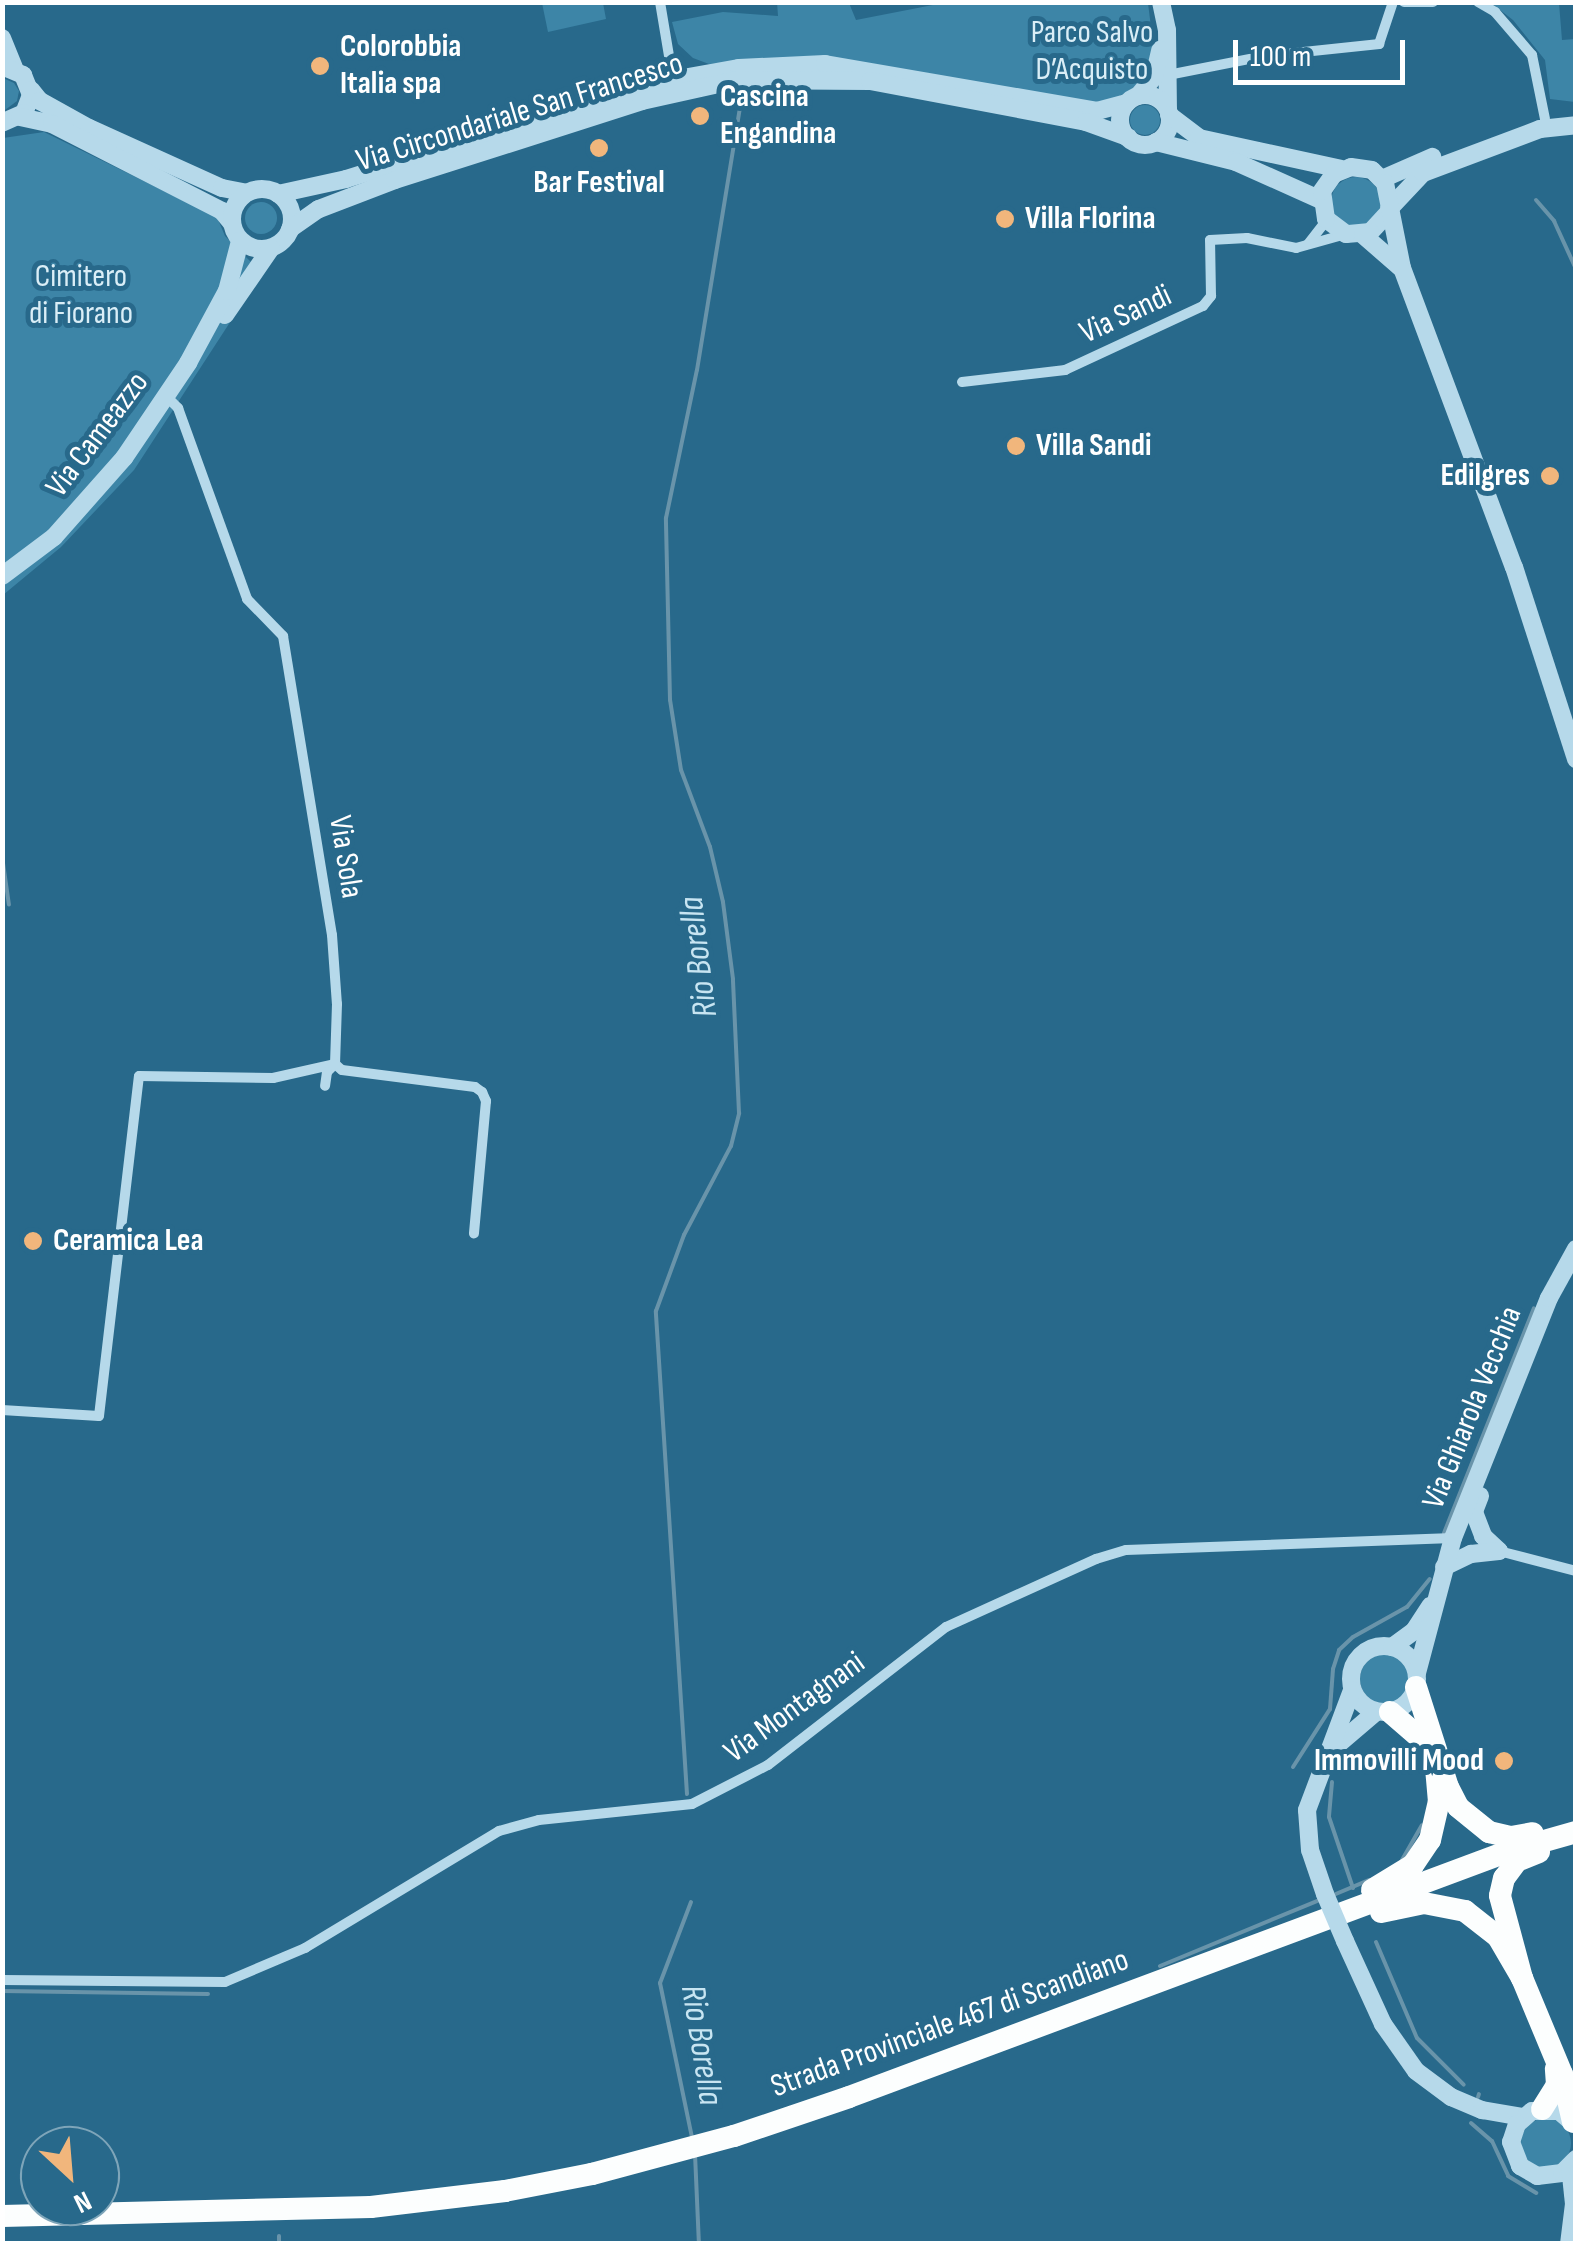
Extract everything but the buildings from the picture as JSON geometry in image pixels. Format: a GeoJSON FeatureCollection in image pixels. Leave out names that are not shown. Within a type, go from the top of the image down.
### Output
{"type":"FeatureCollection","features":[{"type":"Feature","properties":{"kind":"highway"},"geometry":{"type":"LineString","coordinates":[[1417,1680],[1448,1787],[1472,1822],[1489,1832],[1511,1837],[1576,1824]]}},
{"type":"Feature","properties":{"kind":"highway"},"geometry":{"type":"LineString","coordinates":[[1208,1964],[1383,1886],[1413,1866],[1436,1821],[1438,1785],[1427,1744],[1383,1712]]}},
{"type":"Feature","properties":{"kind":"highway"},"geometry":{"type":"LineString","coordinates":[[1574,2124],[1555,2061],[1522,1978],[1500,1896],[1504,1878],[1517,1861],[1576,1836]]}},
{"type":"Feature","properties":{"kind":"highway","name":"Strada Provinciale 467 di Scandiano"},"geometry":{"type":"LineString","coordinates":[[2,2216],[370,2207],[505,2191],[592,2174],[734,2136],[835,2102],[1544,1840],[1576,1836]]}},
{"type":"Feature","properties":{"kind":"highway"},"geometry":{"type":"LineString","coordinates":[[1208,1964],[1317,1935],[1397,1906],[1441,1904],[1480,1920],[1498,1938],[1522,1978]]}},
{"type":"Feature","properties":{"kind":"highway"},"geometry":{"type":"LineString","coordinates":[[1532,2113],[1556,2085],[1555,2061]]}},
{"type":"Feature","properties":{"kind":"street"},"geometry":{"type":"LineString","coordinates":[[660,2],[674,85]]}},
{"type":"Feature","properties":{"kind":"street"},"geometry":{"type":"LineString","coordinates":[[1161,2],[1163,27],[1158,66],[1120,120],[1128,137],[1141,144],[1156,142],[1236,162],[1321,200]]}},
{"type":"Feature","properties":{"kind":"street"},"geometry":{"type":"LineString","coordinates":[[1168,75],[1264,56],[1379,44],[1392,2]]}},
{"type":"Feature","properties":{"kind":"street"},"geometry":{"type":"LineString","coordinates":[[1404,2],[1433,2]]}},
{"type":"Feature","properties":{"kind":"street"},"geometry":{"type":"LineString","coordinates":[[1478,2],[1495,12],[1532,55],[1544,119]]}},
{"type":"Feature","properties":{"kind":"street"},"geometry":{"type":"LineString","coordinates":[[1156,142],[1168,130],[1168,30],[1163,27]]}},
{"type":"Feature","properties":{"kind":"street","name":"Via Circondariale San Francesco"},"geometry":{"type":"LineString","coordinates":[[2,38],[8,67],[40,101],[88,128],[222,188],[247,193],[262,189],[278,194],[346,179],[738,68],[826,64],[1097,111],[1132,100]]}},
{"type":"Feature","properties":{"kind":"street","name":"Via Circondariale San Francesco"},"geometry":{"type":"LineString","coordinates":[[271,248],[319,209],[674,85],[768,77],[870,81],[1086,122],[1128,137]]}},
{"type":"Feature","properties":{"kind":"street"},"geometry":{"type":"LineString","coordinates":[[11,120],[29,105],[31,90]]}},
{"type":"Feature","properties":{"kind":"street"},"geometry":{"type":"LineString","coordinates":[[1132,100],[1157,98],[1199,138],[1341,170],[1362,167],[1382,179],[1389,194],[1402,268],[1514,568],[1576,759]]}},
{"type":"Feature","properties":{"kind":"street"},"geometry":{"type":"LineString","coordinates":[[1382,179],[1445,152],[1544,119],[1576,115]]}},
{"type":"Feature","properties":{"kind":"street"},"geometry":{"type":"LineString","coordinates":[[11,120],[52,124],[222,210],[240,241],[258,250],[271,248]]}},
{"type":"Feature","properties":{"kind":"street"},"geometry":{"type":"LineString","coordinates":[[1355,234],[1379,226],[1423,173],[1540,129],[1576,125]]}},
{"type":"Feature","properties":{"kind":"street"},"geometry":{"type":"LineString","coordinates":[[1341,170],[1327,182],[1321,200],[1327,220],[1355,234],[1402,268]]}},
{"type":"Feature","properties":{"kind":"street"},"geometry":{"type":"LineString","coordinates":[[232,222],[234,208],[247,193]]}},
{"type":"Feature","properties":{"kind":"street"},"geometry":{"type":"LineString","coordinates":[[278,194],[290,210],[290,229]]}},
{"type":"Feature","properties":{"kind":"street"},"geometry":{"type":"LineString","coordinates":[[1308,244],[1327,220]]}},
{"type":"Feature","properties":{"kind":"street","name":"Via Sandi"},"geometry":{"type":"LineString","coordinates":[[962,382],[1066,370],[1203,306],[1211,296],[1210,240],[1247,238],[1289,248],[1355,234]]}},
{"type":"Feature","properties":{"kind":"street","name":"Via Cameazzo"},"geometry":{"type":"LineString","coordinates":[[2,576],[76,516],[113,473],[167,397],[227,291],[240,241]]}},
{"type":"Feature","properties":{"kind":"street","name":"Via Cameazzo"},"geometry":{"type":"LineString","coordinates":[[188,363],[271,248]]}},
{"type":"Feature","properties":{"kind":"street","name":"Via Sola"},"geometry":{"type":"LineString","coordinates":[[167,397],[178,408],[247,600],[282,636],[332,935],[337,1004],[335,1064]]}},
{"type":"Feature","properties":{"kind":"street"},"geometry":{"type":"LineString","coordinates":[[325,1086],[327,1072],[335,1064]]}},
{"type":"Feature","properties":{"kind":"street"},"geometry":{"type":"LineString","coordinates":[[335,1064],[342,1070],[475,1087],[482,1092],[486,1101],[474,1233]]}},
{"type":"Feature","properties":{"kind":"street"},"geometry":{"type":"LineString","coordinates":[[2,1410],[99,1416],[139,1076],[273,1078],[335,1064]]}},
{"type":"Feature","properties":{"kind":"street","name":"Via Ghiarola Vecchia"},"geometry":{"type":"LineString","coordinates":[[1328,1755],[1348,1733],[1383,1712],[1407,1704],[1417,1680],[1453,1538],[1549,1298],[1576,1249]]}},
{"type":"Feature","properties":{"kind":"street"},"geometry":{"type":"LineString","coordinates":[[1476,1479],[1484,1488],[1474,1512],[1483,1536],[1499,1551]]}},
{"type":"Feature","properties":{"kind":"street"},"geometry":{"type":"LineString","coordinates":[[1453,1538],[1483,1536]]}},
{"type":"Feature","properties":{"kind":"street"},"geometry":{"type":"LineString","coordinates":[[1453,1538],[1471,1554]]}},
{"type":"Feature","properties":{"kind":"street","name":"Via Montagnani"},"geometry":{"type":"LineString","coordinates":[[2,1980],[225,1982],[305,1948],[499,1830],[539,1820],[692,1804],[768,1765],[946,1627],[1096,1559],[1126,1550],[1453,1538]]}},
{"type":"Feature","properties":{"kind":"street"},"geometry":{"type":"LineString","coordinates":[[1444,1567],[1471,1554],[1499,1551],[1576,1571]]}},
{"type":"Feature","properties":{"kind":"street","name":"Via Ghiarola Vecchia"},"geometry":{"type":"LineString","coordinates":[[1437,1593],[1414,1631],[1392,1646],[1374,1647],[1359,1656],[1351,1672],[1352,1690],[1307,1810],[1310,1850],[1345,1942],[1383,2024],[1406,2058],[1450,2097],[1482,2110],[1559,2111],[1574,2124]]}},
{"type":"Feature","properties":{"kind":"street"},"geometry":{"type":"LineString","coordinates":[[1392,1646],[1408,1656],[1417,1680]]}},
{"type":"Feature","properties":{"kind":"street"},"geometry":{"type":"LineString","coordinates":[[1352,1690],[1364,1706],[1383,1712]]}},
{"type":"Feature","properties":{"kind":"street","name":"Via Ghiarola Vecchia"},"geometry":{"type":"LineString","coordinates":[[1482,2110],[1511,2142],[1520,2166],[1543,2178],[1573,2213]]}},
{"type":"Feature","properties":{"kind":"street"},"geometry":{"type":"LineString","coordinates":[[1511,2142],[1532,2113]]}},
{"type":"Feature","properties":{"kind":"street"},"geometry":{"type":"LineString","coordinates":[[1543,2178],[1573,2163],[1570,2244]]}},
{"type":"Feature","properties":{"kind":"green space","name":"Parco Salvo D’Acquisto"},"geometry":{"type":"Polygon","coordinates":[[[777,2],[849,3],[856,20],[943,3],[1148,3],[1155,60],[1138,86],[1105,104],[789,59],[709,64],[693,58],[678,44],[672,22],[723,12],[778,16],[777,2]]]}},
{"type":"Feature","properties":{"kind":"green space"},"geometry":{"type":"Polygon","coordinates":[[[542,3],[603,3],[606,19],[548,32],[542,3]]]}},
{"type":"Feature","properties":{"kind":"green space"},"geometry":{"type":"Polygon","coordinates":[[[1491,3],[1559,3],[1562,40],[1575,39],[1575,102],[1550,99],[1545,60],[1513,20],[1491,3]]]}},
{"type":"Feature","properties":{"kind":"green space"},"geometry":{"type":"Polygon","coordinates":[[[3,78],[14,83],[19,91],[17,101],[5,110],[3,78]]]}},
{"type":"Feature","properties":{"kind":"green space"},"geometry":{"type":"Polygon","coordinates":[[[1145,105],[1156,109],[1160,120],[1156,131],[1145,135],[1134,131],[1130,120],[1134,109],[1145,105]]]}},
{"type":"Feature","properties":{"kind":"green space","name":"Cimitero di Fiorano"},"geometry":{"type":"Polygon","coordinates":[[[44,132],[217,217],[225,236],[262,273],[134,470],[61,547],[3,595],[3,138],[44,132]]]}},
{"type":"Feature","properties":{"kind":"green space"},"geometry":{"type":"Polygon","coordinates":[[[1356,177],[1373,185],[1381,202],[1373,219],[1356,227],[1339,219],[1331,202],[1339,185],[1356,177]]]}},
{"type":"Feature","properties":{"kind":"green space"},"geometry":{"type":"Polygon","coordinates":[[[261,202],[272,207],[277,218],[272,229],[261,234],[250,229],[245,218],[250,207],[261,202]]]}},
{"type":"Feature","properties":{"kind":"green space"},"geometry":{"type":"Polygon","coordinates":[[[1385,1654],[1403,1661],[1410,1679],[1403,1697],[1385,1704],[1367,1697],[1360,1679],[1367,1661],[1385,1654]]]}},
{"type":"Feature","properties":{"kind":"green space"},"geometry":{"type":"Polygon","coordinates":[[[1546,2118],[1564,2125],[1571,2143],[1564,2161],[1546,2168],[1528,2161],[1521,2143],[1528,2125],[1546,2118]]]}},
{"type":"Feature","properties":{"kind":"waterway","name":"Rio Borella"},"geometry":{"type":"LineString","coordinates":[[687,1794],[656,1311],[684,1235],[731,1146],[739,1113],[733,979],[723,902],[710,847],[681,770],[670,700],[666,518],[697,370],[740,107]]}},
{"type":"Feature","properties":{"kind":"waterway"},"geometry":{"type":"LineString","coordinates":[[1536,200],[1554,221],[1576,269]]}},
{"type":"Feature","properties":{"kind":"waterway"},"geometry":{"type":"LineString","coordinates":[[2,856],[9,905]]}},
{"type":"Feature","properties":{"kind":"waterway"},"geometry":{"type":"LineString","coordinates":[[1444,1533],[1534,1308]]}},
{"type":"Feature","properties":{"kind":"waterway"},"geometry":{"type":"LineString","coordinates":[[1293,1767],[1330,1709],[1333,1669],[1339,1650],[1353,1637],[1407,1607],[1430,1579]]}},
{"type":"Feature","properties":{"kind":"waterway"},"geometry":{"type":"LineString","coordinates":[[1332,1782],[1329,1817],[1353,1888]]}},
{"type":"Feature","properties":{"kind":"waterway"},"geometry":{"type":"LineString","coordinates":[[1402,1860],[1422,1825]]}},
{"type":"Feature","properties":{"kind":"waterway"},"geometry":{"type":"LineString","coordinates":[[1331,1896],[1369,1880]]}},
{"type":"Feature","properties":{"kind":"waterway"},"geometry":{"type":"LineString","coordinates":[[1160,1966],[1322,1899]]}},
{"type":"Feature","properties":{"kind":"waterway","name":"Rio Borella"},"geometry":{"type":"LineString","coordinates":[[691,1902],[660,1983],[692,2138]]}},
{"type":"Feature","properties":{"kind":"waterway"},"geometry":{"type":"LineString","coordinates":[[1376,1942],[1417,2038],[1464,2085]]}},
{"type":"Feature","properties":{"kind":"waterway"},"geometry":{"type":"LineString","coordinates":[[2,1991],[208,1994]]}},
{"type":"Feature","properties":{"kind":"waterway"},"geometry":{"type":"LineString","coordinates":[[1471,2123],[1492,2141],[1508,2176],[1536,2193]]}},
{"type":"Feature","properties":{"kind":"waterway","name":"Rio Borella"},"geometry":{"type":"LineString","coordinates":[[695,2154],[699,2244]]}},
{"type":"Feature","properties":{"kind":"waterway"},"geometry":{"type":"LineString","coordinates":[[279,2236],[279,2244]]}},
{"type":"Feature","properties":{"kind":"place","name":"Colorobbia Italia spa"},"geometry":{"type":"Point","coordinates":[320,66]}},
{"type":"Feature","properties":{"kind":"place","name":"Cascina Engandina"},"geometry":{"type":"Point","coordinates":[700,116]}},
{"type":"Feature","properties":{"kind":"place","name":"Bar Festival"},"geometry":{"type":"Point","coordinates":[599,148]}},
{"type":"Feature","properties":{"kind":"place","name":"Villa Florina"},"geometry":{"type":"Point","coordinates":[1005,219]}},
{"type":"Feature","properties":{"kind":"place","name":"Villa Sandi"},"geometry":{"type":"Point","coordinates":[1016,446]}},
{"type":"Feature","properties":{"kind":"place","name":"Edilgres"},"geometry":{"type":"Point","coordinates":[1550,476]}},
{"type":"Feature","properties":{"kind":"place","name":"Ceramica Lea"},"geometry":{"type":"Point","coordinates":[33,1241]}},
{"type":"Feature","properties":{"kind":"place","name":"Immovilli Mood"},"geometry":{"type":"Point","coordinates":[1504,1761]}}]}
